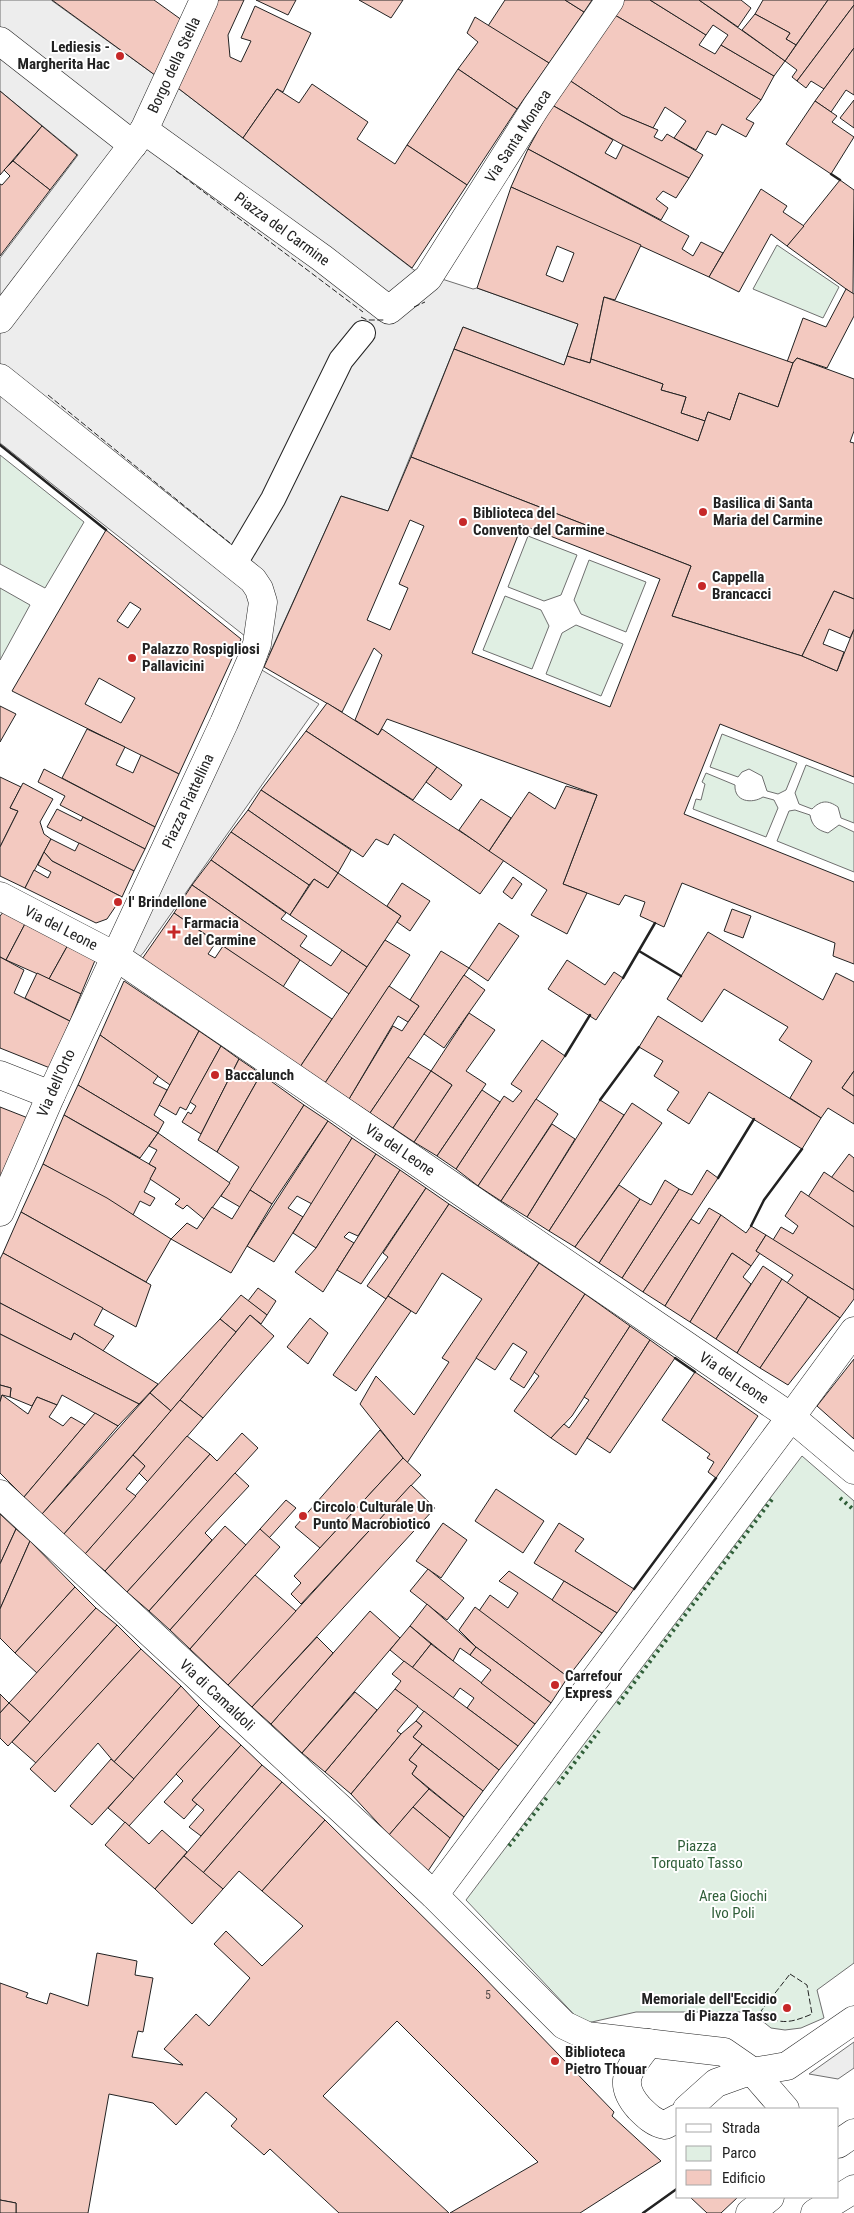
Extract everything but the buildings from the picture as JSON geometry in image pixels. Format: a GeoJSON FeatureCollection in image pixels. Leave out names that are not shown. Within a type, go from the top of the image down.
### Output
{"type":"FeatureCollection","features":[{"type":"Feature","properties":{"kind":"street","name":"Borgo della Stella"},"geometry":{"type":"LineString","coordinates":[[138,137],[204,0]]}},
{"type":"Feature","properties":{"kind":"street","name":"Via Santa Monaca"},"geometry":{"type":"LineString","coordinates":[[430,275],[536,107],[610,0]]}},
{"type":"Feature","properties":{"kind":"street","name":"Piazza del Carmine"},"geometry":{"type":"LineString","coordinates":[[0,41],[138,137],[322,258],[389,310],[430,275]]}},
{"type":"Feature","properties":{"kind":"street"},"geometry":{"type":"LineString","coordinates":[[0,319],[138,137]]}},
{"type":"Feature","properties":{"kind":"street"},"geometry":{"type":"LineString","coordinates":[[0,378],[234,565],[273,499],[341,360],[363,333]]}},
{"type":"Feature","properties":{"kind":"street","name":"Piazza Piattellina"},"geometry":{"type":"LineString","coordinates":[[115,956],[224,723],[256,644],[262,616],[262,595],[253,580],[234,565]]}},
{"type":"Feature","properties":{"kind":"street","name":"Via del Leone"},"geometry":{"type":"LineString","coordinates":[[0,896],[115,956],[791,1417]]}},
{"type":"Feature","properties":{"kind":"street","name":"Via dell'Orto"},"geometry":{"type":"LineString","coordinates":[[0,1212],[115,956]]}},
{"type":"Feature","properties":{"kind":"street"},"geometry":{"type":"LineString","coordinates":[[0,1075],[51,1095]]}},
{"type":"Feature","properties":{"kind":"street"},"geometry":{"type":"LineString","coordinates":[[784,2108],[753,2072],[724,2052],[587,2036],[564,2025],[434,1895],[854,1331]]}},
{"type":"Feature","properties":{"kind":"street"},"geometry":{"type":"LineString","coordinates":[[791,1417],[854,1470]]}},
{"type":"Feature","properties":{"kind":"street","name":"Via di Camaldoli"},"geometry":{"type":"LineString","coordinates":[[0,1494],[434,1895]]}},
{"type":"Feature","properties":{"kind":"street"},"geometry":{"type":"LineString","coordinates":[[688,2108],[716,2083],[732,2076],[787,2066],[854,2020]]}},
{"type":"Feature","properties":{"kind":"street"},"geometry":{"type":"LineString","coordinates":[[649,2043],[630,2069],[627,2091],[653,2121],[665,2125],[676,2119]]}},
{"type":"Feature","properties":{"kind":"street"},"geometry":{"type":"LineString","coordinates":[[839,2143],[854,2132]]}},
{"type":"Feature","properties":{"kind":"street"},"geometry":{"type":"LineString","coordinates":[[815,2213],[854,2189]]}},
{"type":"Feature","properties":{"kind":"street"},"geometry":{"type":"LineString","coordinates":[[750,2213],[769,2198]]}},
{"type":"Feature","properties":{"kind":"green space"},"geometry":{"type":"Polygon","coordinates":[[[777,245],[839,287],[823,318],[753,289],[777,245]]]}},
{"type":"Feature","properties":{"kind":"green space"},"geometry":{"type":"Polygon","coordinates":[[[0,455],[84,522],[45,588],[0,564],[0,455]]]}},
{"type":"Feature","properties":{"kind":"green space"},"geometry":{"type":"Polygon","coordinates":[[[528,536],[577,555],[561,595],[544,601],[508,587],[528,536]]]}},
{"type":"Feature","properties":{"kind":"green space"},"geometry":{"type":"Polygon","coordinates":[[[589,560],[646,582],[626,632],[581,614],[574,600],[589,560]]]}},
{"type":"Feature","properties":{"kind":"green space"},"geometry":{"type":"Polygon","coordinates":[[[0,588],[30,605],[0,660],[0,588]]]}},
{"type":"Feature","properties":{"kind":"green space"},"geometry":{"type":"Polygon","coordinates":[[[505,596],[541,610],[549,626],[532,669],[483,650],[505,596]]]}},
{"type":"Feature","properties":{"kind":"green space"},"geometry":{"type":"Polygon","coordinates":[[[576,625],[623,644],[601,696],[546,674],[562,633],[576,625]]]}},
{"type":"Feature","properties":{"kind":"green space"},"geometry":{"type":"Polygon","coordinates":[[[722,734],[797,763],[786,790],[778,794],[767,791],[762,776],[749,769],[742,772],[738,777],[710,767],[722,734]]]}},
{"type":"Feature","properties":{"kind":"green space"},"geometry":{"type":"Polygon","coordinates":[[[806,765],[854,784],[854,823],[841,818],[838,807],[831,803],[818,804],[812,809],[799,804],[795,793],[806,765]]]}},
{"type":"Feature","properties":{"kind":"green space"},"geometry":{"type":"Polygon","coordinates":[[[706,773],[735,785],[737,795],[744,800],[749,801],[763,797],[774,800],[778,808],[766,837],[693,809],[696,799],[701,800],[705,784],[702,782],[706,773]]]}},
{"type":"Feature","properties":{"kind":"green space"},"geometry":{"type":"Polygon","coordinates":[[[795,810],[810,815],[814,825],[824,832],[828,833],[839,825],[854,832],[854,872],[777,841],[789,811],[795,810]]]}},
{"type":"Feature","properties":{"kind":"green space","name":"Piazza Torquato Tasso"},"geometry":{"type":"Polygon","coordinates":[[[802,1456],[854,1501],[854,1963],[817,1990],[824,2018],[801,2028],[785,2030],[771,2028],[751,2012],[636,2012],[583,2024],[466,1900],[802,1456]]]}},
{"type":"Feature","properties":{"kind":"shaded area"},"geometry":{"type":"Polygon","coordinates":[[[0,0],[51,0],[166,83],[170,82],[414,270],[473,289],[477,288],[578,324],[564,365],[463,327],[388,511],[341,496],[269,655],[0,443],[0,258],[78,155],[0,91],[0,0]]]}},
{"type":"Feature","properties":{"kind":"shaded area"},"geometry":{"type":"Polygon","coordinates":[[[250,663],[319,704],[144,952],[131,967],[123,938],[250,663]]]}},
{"type":"Feature","properties":{"kind":"shaded area"},"geometry":{"type":"Polygon","coordinates":[[[854,2042],[854,2068],[838,2079],[809,2074],[854,2042]]]}},
{"type":"Feature","properties":{"kind":"hedge"},"geometry":{"type":"LineString","coordinates":[[618,1704],[773,1498]]}},
{"type":"Feature","properties":{"kind":"hedge"},"geometry":{"type":"LineString","coordinates":[[840,1498],[854,1510]]}},
{"type":"Feature","properties":{"kind":"hedge"},"geometry":{"type":"LineString","coordinates":[[558,1784],[599,1731]]}},
{"type":"Feature","properties":{"kind":"hedge"},"geometry":{"type":"LineString","coordinates":[[509,1846],[548,1796]]}},
{"type":"Feature","properties":{"kind":"fence"},"geometry":{"type":"LineString","coordinates":[[176,171],[363,312]]}},
{"type":"Feature","properties":{"kind":"fence"},"geometry":{"type":"LineString","coordinates":[[414,307],[425,302]]}},
{"type":"Feature","properties":{"kind":"fence"},"geometry":{"type":"LineString","coordinates":[[361,317],[367,320],[384,320]]}},
{"type":"Feature","properties":{"kind":"fence"},"geometry":{"type":"LineString","coordinates":[[48,395],[230,543]]}},
{"type":"Feature","properties":{"kind":"fence"},"geometry":{"type":"LineString","coordinates":[[790,1974],[807,1985],[812,2014],[792,2021],[773,2019],[761,2011],[790,1974]]}},
{"type":"Feature","properties":{"kind":"wall"},"geometry":{"type":"LineString","coordinates":[[831,174],[840,180]]}},
{"type":"Feature","properties":{"kind":"wall"},"geometry":{"type":"LineString","coordinates":[[0,445],[106,530]]}},
{"type":"Feature","properties":{"kind":"wall"},"geometry":{"type":"LineString","coordinates":[[623,978],[655,923]]}},
{"type":"Feature","properties":{"kind":"wall"},"geometry":{"type":"LineString","coordinates":[[639,951],[681,976]]}},
{"type":"Feature","properties":{"kind":"wall"},"geometry":{"type":"LineString","coordinates":[[565,1056],[590,1015]]}},
{"type":"Feature","properties":{"kind":"wall"},"geometry":{"type":"LineString","coordinates":[[600,1100],[639,1047]]}},
{"type":"Feature","properties":{"kind":"wall"},"geometry":{"type":"LineString","coordinates":[[718,1178],[754,1119]]}},
{"type":"Feature","properties":{"kind":"wall"},"geometry":{"type":"LineString","coordinates":[[751,1226],[764,1200],[802,1149]]}},
{"type":"Feature","properties":{"kind":"wall"},"geometry":{"type":"LineString","coordinates":[[675,1358],[695,1372]]}},
{"type":"Feature","properties":{"kind":"wall"},"geometry":{"type":"LineString","coordinates":[[634,1589],[716,1478]]}},
{"type":"Feature","properties":{"kind":"wall"},"geometry":{"type":"LineString","coordinates":[[643,2213],[676,2189]]}},
{"type":"Feature","properties":{"kind":"place","name":"Lediesis - Margherita Hac"},"geometry":{"type":"Point","coordinates":[120,56]}},
{"type":"Feature","properties":{"kind":"place","name":"Basilica di Santa Maria del Carmine"},"geometry":{"type":"Point","coordinates":[703,512]}},
{"type":"Feature","properties":{"kind":"place","name":"Biblioteca del Convento del Carmine"},"geometry":{"type":"Point","coordinates":[463,522]}},
{"type":"Feature","properties":{"kind":"place","name":"Cappella Brancacci"},"geometry":{"type":"Point","coordinates":[702,586]}},
{"type":"Feature","properties":{"kind":"place","name":"Palazzo Rospigliosi Pallavicini"},"geometry":{"type":"Point","coordinates":[132,658]}},
{"type":"Feature","properties":{"kind":"place","name":"I' Brindellone"},"geometry":{"type":"Point","coordinates":[118,902]}},
{"type":"Feature","properties":{"kind":"place","name":"Farmacia del Carmine"},"geometry":{"type":"Point","coordinates":[174,932]}},
{"type":"Feature","properties":{"kind":"place","name":"Baccalunch"},"geometry":{"type":"Point","coordinates":[215,1075]}},
{"type":"Feature","properties":{"kind":"place","name":"Circolo Culturale Un Punto Macrobiotico"},"geometry":{"type":"Point","coordinates":[303,1516]}},
{"type":"Feature","properties":{"kind":"place","name":"Carrefour Express"},"geometry":{"type":"Point","coordinates":[555,1685]}},
{"type":"Feature","properties":{"kind":"place","name":"Memoriale dell'Eccidio di Piazza Tasso"},"geometry":{"type":"Point","coordinates":[787,2008]}},
{"type":"Feature","properties":{"kind":"place","name":"Biblioteca Pietro Thouar"},"geometry":{"type":"Point","coordinates":[555,2061]}},
{"type":"Feature","properties":{"kind":"park label","name":"Area Giochi Ivo Poli"},"geometry":{"type":"Point","coordinates":[733,1904]}}]}
